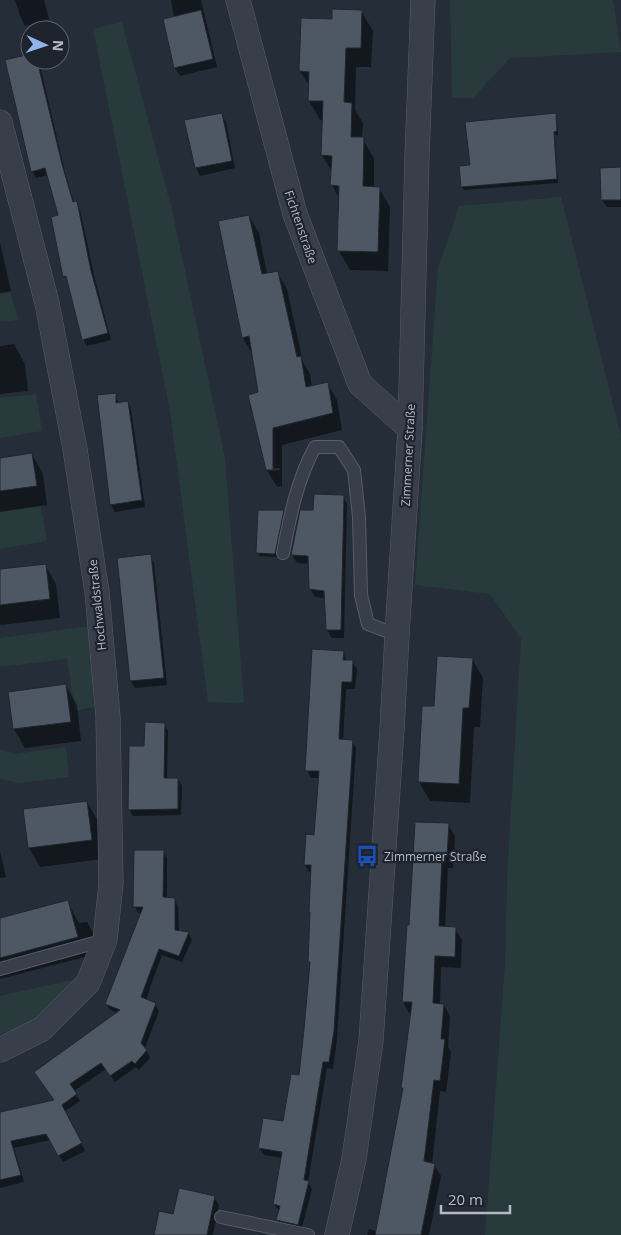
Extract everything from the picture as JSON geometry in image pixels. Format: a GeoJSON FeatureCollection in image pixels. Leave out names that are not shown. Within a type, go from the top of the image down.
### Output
{"type":"FeatureCollection","features":[{"type":"Feature","properties":{"kind":"street","name":"Fichtenstraße"},"geometry":{"type":"LineString","coordinates":[[238,0],[295,214],[360,384],[410,429]]}},
{"type":"Feature","properties":{"kind":"street","name":"Zimmerner Straße"},"geometry":{"type":"LineString","coordinates":[[337,1235],[354,1159],[371,1041],[410,429],[423,0]]}},
{"type":"Feature","properties":{"kind":"street","name":"Hochwaldstraße"},"geometry":{"type":"LineString","coordinates":[[0,1050],[42,1028],[88,983],[105,940],[111,882],[108,717],[97,592],[75,449],[47,303],[1,132]]}},
{"type":"Feature","properties":{"kind":"lane"},"geometry":{"type":"LineString","coordinates":[[284,553],[292,506],[305,464],[315,447],[339,446],[354,470],[359,517],[361,595],[368,624],[396,635]]}},
{"type":"Feature","properties":{"kind":"lane"},"geometry":{"type":"LineString","coordinates":[[0,969],[105,940]]}},
{"type":"Feature","properties":{"kind":"lane"},"geometry":{"type":"LineString","coordinates":[[221,1217],[308,1235]]}},
{"type":"Feature","properties":{"kind":"shaded area"},"geometry":{"type":"Polygon","coordinates":[[[450,0],[613,0],[621,52],[510,58],[473,98],[452,98],[450,0]]]}},
{"type":"Feature","properties":{"kind":"shaded area"},"geometry":{"type":"Polygon","coordinates":[[[122,22],[172,210],[225,458],[244,703],[208,702],[170,411],[93,29],[122,22]]]}},
{"type":"Feature","properties":{"kind":"shaded area"},"geometry":{"type":"Polygon","coordinates":[[[561,197],[621,436],[621,1235],[485,1235],[505,964],[507,878],[521,639],[490,594],[415,585],[438,267],[458,206],[561,197]]]}},
{"type":"Feature","properties":{"kind":"shaded area"},"geometry":{"type":"Polygon","coordinates":[[[10,293],[19,320],[0,322],[0,294],[10,293]]]}},
{"type":"Feature","properties":{"kind":"shaded area"},"geometry":{"type":"Polygon","coordinates":[[[36,394],[42,431],[0,438],[0,398],[36,394]]]}},
{"type":"Feature","properties":{"kind":"shaded area"},"geometry":{"type":"Polygon","coordinates":[[[41,506],[47,541],[0,549],[0,511],[41,506]]]}},
{"type":"Feature","properties":{"kind":"shaded area"},"geometry":{"type":"Polygon","coordinates":[[[90,626],[94,707],[75,711],[67,659],[0,667],[0,638],[90,626]]]}},
{"type":"Feature","properties":{"kind":"shaded area"},"geometry":{"type":"Polygon","coordinates":[[[66,747],[69,777],[19,783],[0,779],[0,749],[14,754],[66,747]]]}},
{"type":"Feature","properties":{"kind":"shaded area"},"geometry":{"type":"Polygon","coordinates":[[[75,979],[51,1009],[21,1028],[0,1034],[0,996],[75,979]]]}},
{"type":"Feature","properties":{"kind":"building"},"geometry":{"type":"Polygon","coordinates":[[[332,9],[362,10],[361,48],[346,48],[344,102],[352,103],[351,137],[364,137],[363,186],[380,187],[378,252],[337,251],[339,186],[330,185],[332,156],[321,155],[323,101],[308,101],[309,72],[299,71],[301,18],[332,19],[332,9]]]}},
{"type":"Feature","properties":{"kind":"building"},"geometry":{"type":"Polygon","coordinates":[[[201,10],[213,59],[174,68],[163,19],[201,10]]]}},
{"type":"Feature","properties":{"kind":"building"},"geometry":{"type":"Polygon","coordinates":[[[20,56],[20,70],[39,70],[62,164],[73,202],[77,201],[91,271],[108,333],[82,340],[66,276],[63,277],[51,217],[58,215],[45,168],[31,172],[5,60],[20,56]]]}},
{"type":"Feature","properties":{"kind":"building"},"geometry":{"type":"Polygon","coordinates":[[[222,113],[232,161],[195,168],[184,120],[222,113]]]}},
{"type":"Feature","properties":{"kind":"building"},"geometry":{"type":"Polygon","coordinates":[[[556,113],[557,131],[554,132],[557,179],[461,187],[459,166],[470,165],[465,122],[556,113]]]}},
{"type":"Feature","properties":{"kind":"building"},"geometry":{"type":"Polygon","coordinates":[[[621,167],[621,200],[601,200],[600,168],[621,167]]]}},
{"type":"Feature","properties":{"kind":"building"},"geometry":{"type":"Polygon","coordinates":[[[249,215],[262,274],[278,271],[297,357],[301,356],[306,387],[328,382],[333,413],[273,428],[273,470],[266,470],[248,395],[258,392],[249,336],[242,338],[218,221],[249,215]]]}},
{"type":"Feature","properties":{"kind":"building"},"geometry":{"type":"Polygon","coordinates":[[[116,393],[116,403],[128,401],[142,500],[110,505],[97,395],[116,393]]]}},
{"type":"Feature","properties":{"kind":"building"},"geometry":{"type":"Polygon","coordinates":[[[32,453],[37,486],[0,491],[0,458],[32,453]]]}},
{"type":"Feature","properties":{"kind":"building"},"geometry":{"type":"Polygon","coordinates":[[[314,494],[344,495],[341,630],[326,630],[324,591],[309,589],[308,556],[291,555],[300,510],[313,510],[314,494]]]}},
{"type":"Feature","properties":{"kind":"building"},"geometry":{"type":"Polygon","coordinates":[[[258,510],[284,510],[275,554],[256,553],[258,510]]]}},
{"type":"Feature","properties":{"kind":"building"},"geometry":{"type":"Polygon","coordinates":[[[151,554],[164,678],[130,681],[117,558],[151,554]]]}},
{"type":"Feature","properties":{"kind":"building"},"geometry":{"type":"Polygon","coordinates":[[[46,564],[50,599],[0,605],[0,569],[46,564]]]}},
{"type":"Feature","properties":{"kind":"building"},"geometry":{"type":"Polygon","coordinates":[[[312,649],[344,651],[343,660],[353,660],[352,682],[342,682],[339,739],[353,740],[334,1031],[329,1062],[323,1062],[304,1180],[309,1181],[298,1225],[276,1220],[280,1206],[273,1204],[282,1152],[258,1148],[263,1118],[283,1121],[291,1074],[299,1075],[304,1029],[310,962],[308,962],[311,865],[304,865],[306,834],[314,835],[319,771],[305,771],[312,649]]]}},
{"type":"Feature","properties":{"kind":"building"},"geometry":{"type":"Polygon","coordinates":[[[437,656],[473,658],[469,708],[463,708],[459,784],[418,782],[422,706],[434,706],[437,656]]]}},
{"type":"Feature","properties":{"kind":"building"},"geometry":{"type":"Polygon","coordinates":[[[66,684],[71,722],[13,729],[8,692],[66,684]]]}},
{"type":"Feature","properties":{"kind":"building"},"geometry":{"type":"Polygon","coordinates":[[[145,722],[165,723],[164,778],[178,778],[178,809],[128,810],[129,746],[144,746],[145,722]]]}},
{"type":"Feature","properties":{"kind":"building"},"geometry":{"type":"Polygon","coordinates":[[[87,801],[92,840],[28,848],[23,809],[87,801]]]}},
{"type":"Feature","properties":{"kind":"building"},"geometry":{"type":"Polygon","coordinates":[[[415,822],[449,823],[447,857],[442,856],[439,926],[456,927],[455,957],[435,956],[433,1003],[444,1004],[441,1039],[445,1039],[440,1081],[434,1080],[424,1161],[435,1164],[421,1235],[375,1235],[403,1088],[401,1088],[412,1002],[402,1002],[415,822]]]}},
{"type":"Feature","properties":{"kind":"building"},"geometry":{"type":"Polygon","coordinates":[[[134,850],[164,850],[163,897],[175,898],[175,930],[189,932],[179,956],[159,949],[141,997],[156,1003],[141,1043],[147,1050],[135,1064],[132,1061],[110,1076],[101,1063],[70,1084],[77,1094],[62,1105],[82,1143],[58,1156],[46,1134],[11,1141],[21,1175],[0,1180],[0,1112],[54,1100],[34,1072],[120,1010],[105,1004],[143,907],[133,907],[134,850]]]}},
{"type":"Feature","properties":{"kind":"building"},"geometry":{"type":"Polygon","coordinates":[[[68,900],[78,937],[0,958],[0,918],[68,900]]]}},
{"type":"Feature","properties":{"kind":"building"},"geometry":{"type":"Polygon","coordinates":[[[179,1188],[215,1196],[207,1235],[154,1235],[159,1211],[173,1214],[179,1188]]]}},
{"type":"Feature","properties":{"kind":"place","name":"Zimmerner Straße"},"geometry":{"type":"Point","coordinates":[367,856]}}]}
